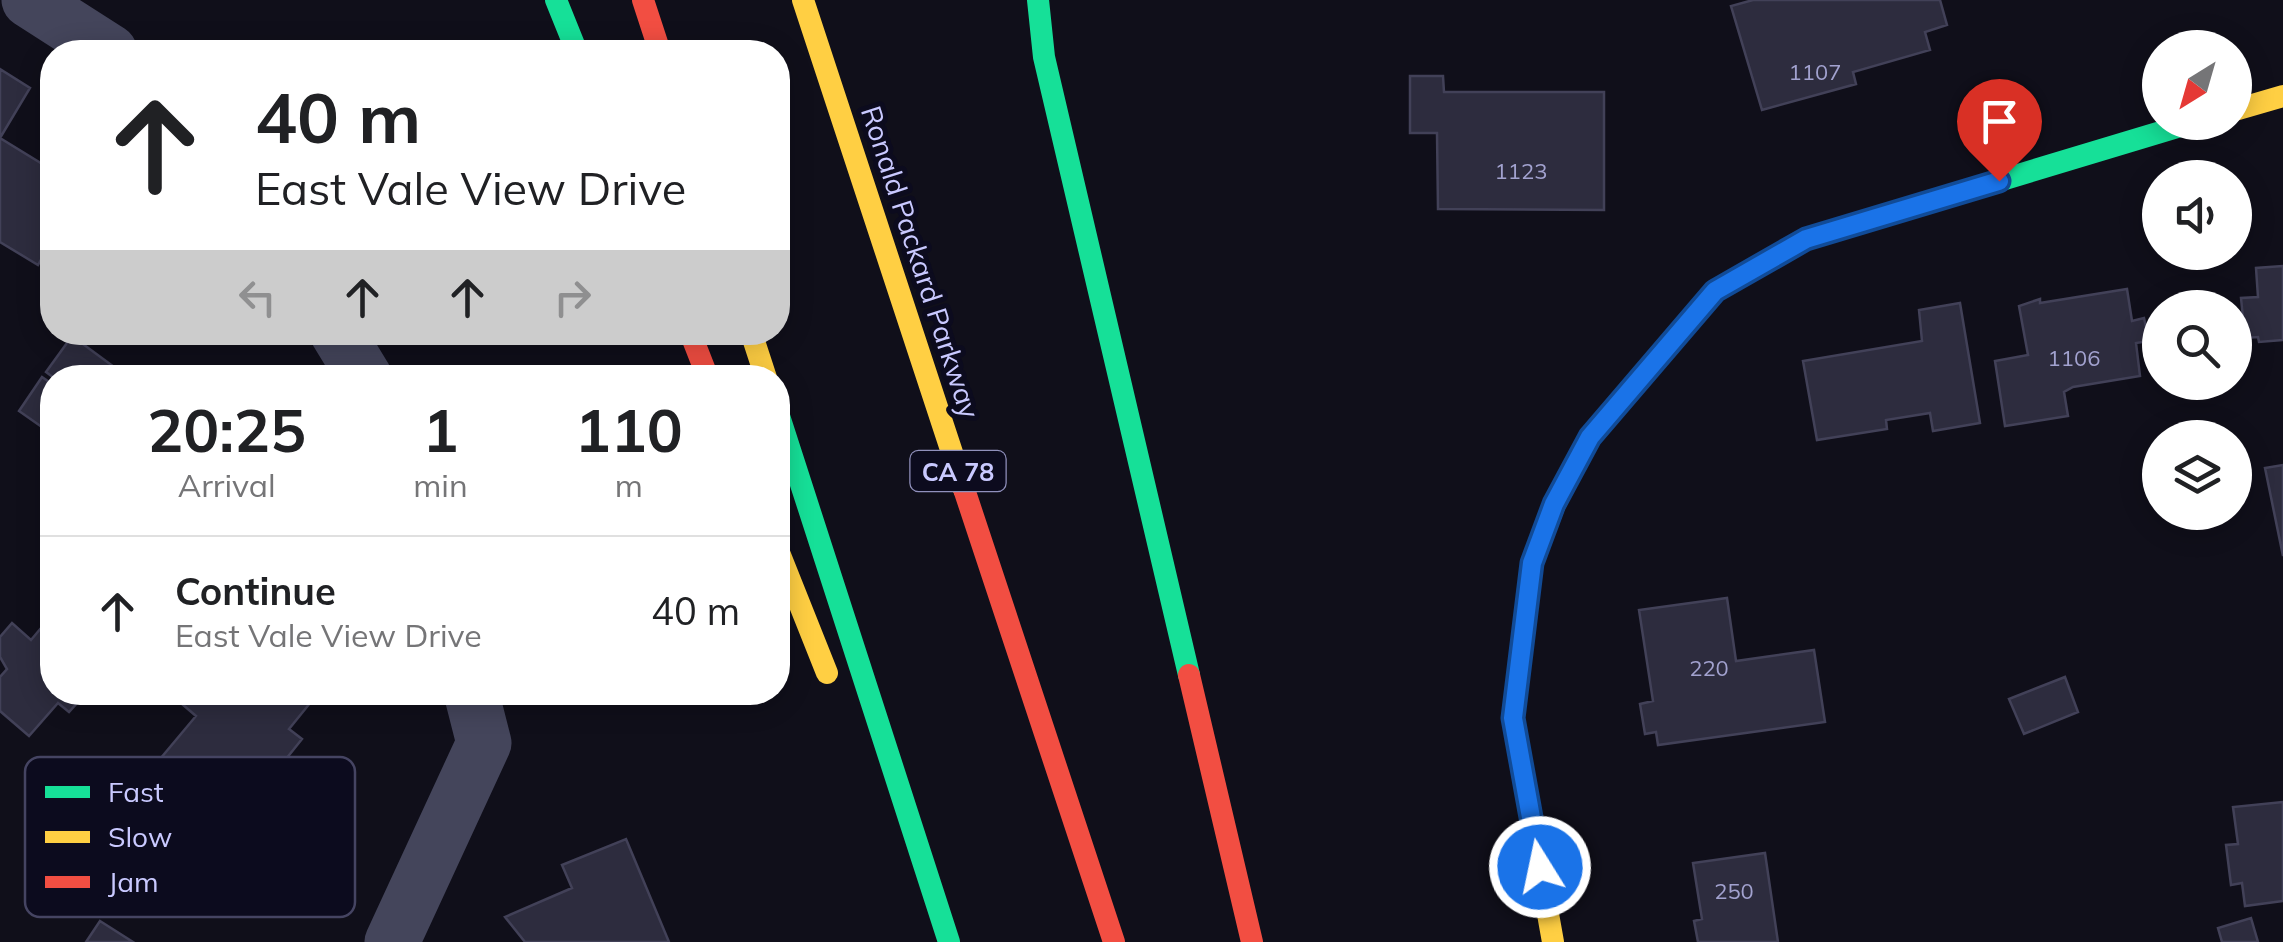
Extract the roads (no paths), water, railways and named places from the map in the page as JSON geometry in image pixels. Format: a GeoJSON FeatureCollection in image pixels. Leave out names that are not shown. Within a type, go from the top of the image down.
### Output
{"type":"FeatureCollection","features":[{"type":"Feature","properties":{"kind":"main road"},"geometry":{"type":"LineString","coordinates":[[556,0],[572,40]]}},
{"type":"Feature","properties":{"kind":"main road"},"geometry":{"type":"LineString","coordinates":[[643,0],[656,40]]}},
{"type":"Feature","properties":{"kind":"main road","name":"Ronald Packard Parkway"},"geometry":{"type":"LineString","coordinates":[[803,0],[1114,942]]}},
{"type":"Feature","properties":{"kind":"main road"},"geometry":{"type":"LineString","coordinates":[[1038,0],[1044,57],[1252,942]]}},
{"type":"Feature","properties":{"kind":"main road"},"geometry":{"type":"LineString","coordinates":[[2252,105],[2283,96]]}},
{"type":"Feature","properties":{"kind":"main road"},"geometry":{"type":"LineString","coordinates":[[1553,942],[1513,718],[1532,563],[1554,504],[1590,437],[1715,291],[1806,239],[2142,138]]}},
{"type":"Feature","properties":{"kind":"main road"},"geometry":{"type":"LineString","coordinates":[[790,450],[950,942]]}},
{"type":"Feature","properties":{"kind":"main road"},"geometry":{"type":"LineString","coordinates":[[790,580],[835,693]]}},
{"type":"Feature","properties":{"kind":"main road"},"geometry":{"type":"LineString","coordinates":[[885,817],[935,942]]}},
{"type":"Feature","properties":{"kind":"street"},"geometry":{"type":"LineString","coordinates":[[29,0],[91,40]]}},
{"type":"Feature","properties":{"kind":"street"},"geometry":{"type":"LineString","coordinates":[[392,942],[484,743],[474,705]]}}]}
